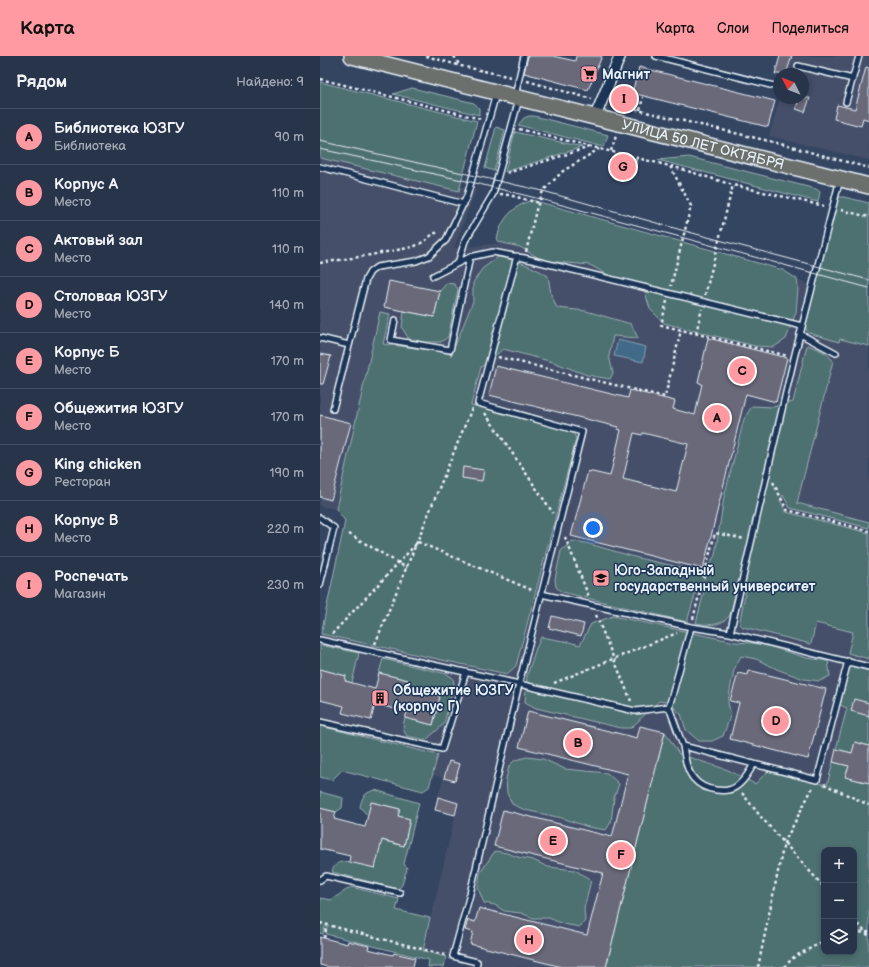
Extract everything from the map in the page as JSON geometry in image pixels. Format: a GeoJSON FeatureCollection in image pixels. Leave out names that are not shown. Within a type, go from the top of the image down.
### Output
{"type":"FeatureCollection","features":[{"type":"Feature","properties":{"kind":"main road","name":"УЛИЦА 50 ЛЕТ ОКТЯБРЯ"},"geometry":{"type":"LineString","coordinates":[[352,56],[374,59],[496,93],[869,186]]}},
{"type":"Feature","properties":{"kind":"street"},"geometry":{"type":"LineString","coordinates":[[595,117],[620,56]]}},
{"type":"Feature","properties":{"kind":"lane"},"geometry":{"type":"LineString","coordinates":[[458,263],[465,241],[493,194],[511,127],[524,56]]}},
{"type":"Feature","properties":{"kind":"lane"},"geometry":{"type":"LineString","coordinates":[[656,56],[773,85]]}},
{"type":"Feature","properties":{"kind":"lane"},"geometry":{"type":"LineString","coordinates":[[846,102],[858,56]]}},
{"type":"Feature","properties":{"kind":"lane"},"geometry":{"type":"LineString","coordinates":[[798,66],[853,79]]}},
{"type":"Feature","properties":{"kind":"lane"},"geometry":{"type":"LineString","coordinates":[[333,409],[366,279],[370,272],[377,267],[416,261],[429,256],[446,240],[464,204],[474,175],[496,93]]}},
{"type":"Feature","properties":{"kind":"lane"},"geometry":{"type":"LineString","coordinates":[[320,168],[464,204]]}},
{"type":"Feature","properties":{"kind":"lane"},"geometry":{"type":"LineString","coordinates":[[730,633],[794,358],[840,178]]}},
{"type":"Feature","properties":{"kind":"lane"},"geometry":{"type":"LineString","coordinates":[[433,276],[470,257],[493,252],[516,256],[802,326]]}},
{"type":"Feature","properties":{"kind":"lane"},"geometry":{"type":"LineString","coordinates":[[476,967],[477,962],[453,956],[470,894],[519,684],[582,432],[478,403],[516,256]]}},
{"type":"Feature","properties":{"kind":"lane"},"geometry":{"type":"LineString","coordinates":[[395,320],[391,340],[450,350],[470,257]]}},
{"type":"Feature","properties":{"kind":"lane"},"geometry":{"type":"LineString","coordinates":[[800,334],[836,353]]}},
{"type":"Feature","properties":{"kind":"lane"},"geometry":{"type":"LineString","coordinates":[[320,338],[349,345]]}},
{"type":"Feature","properties":{"kind":"lane"},"geometry":{"type":"LineString","coordinates":[[320,518],[334,528],[320,585]]}},
{"type":"Feature","properties":{"kind":"lane"},"geometry":{"type":"LineString","coordinates":[[541,594],[690,627],[730,633],[869,666]]}},
{"type":"Feature","properties":{"kind":"lane"},"geometry":{"type":"LineString","coordinates":[[690,627],[669,706],[683,746],[686,763],[693,778],[702,786],[712,789],[728,790],[737,786],[748,776],[754,764]]}},
{"type":"Feature","properties":{"kind":"lane"},"geometry":{"type":"LineString","coordinates":[[320,640],[635,711],[669,706]]}},
{"type":"Feature","properties":{"kind":"lane"},"geometry":{"type":"LineString","coordinates":[[683,746],[817,780],[848,661]]}},
{"type":"Feature","properties":{"kind":"lane"},"geometry":{"type":"LineString","coordinates":[[320,722],[442,749],[466,672]]}},
{"type":"Feature","properties":{"kind":"lane"},"geometry":{"type":"LineString","coordinates":[[320,880],[326,876],[400,893]]}},
{"type":"Feature","properties":{"kind":"path"},"geometry":{"type":"LineString","coordinates":[[426,56],[461,66],[519,79],[601,102],[773,142],[869,168]]}},
{"type":"Feature","properties":{"kind":"path"},"geometry":{"type":"LineString","coordinates":[[454,56],[461,66]]}},
{"type":"Feature","properties":{"kind":"path"},"geometry":{"type":"LineString","coordinates":[[320,79],[488,121]]}},
{"type":"Feature","properties":{"kind":"path"},"geometry":{"type":"LineString","coordinates":[[640,110],[643,98]]}},
{"type":"Feature","properties":{"kind":"path"},"geometry":{"type":"LineString","coordinates":[[511,127],[869,217]]}},
{"type":"Feature","properties":{"kind":"path"},"geometry":{"type":"LineString","coordinates":[[498,174],[503,175],[591,147]]}},
{"type":"Feature","properties":{"kind":"path"},"geometry":{"type":"LineString","coordinates":[[670,166],[691,206],[661,325],[794,358]]}},
{"type":"Feature","properties":{"kind":"path"},"geometry":{"type":"LineString","coordinates":[[696,334],[733,184]]}},
{"type":"Feature","properties":{"kind":"path"},"geometry":{"type":"LineString","coordinates":[[320,263],[413,247],[425,241],[434,233],[451,232]]}},
{"type":"Feature","properties":{"kind":"path"},"geometry":{"type":"LineString","coordinates":[[497,357],[665,397],[681,330]]}},
{"type":"Feature","properties":{"kind":"path"},"geometry":{"type":"LineString","coordinates":[[478,403],[560,524],[635,711]]}},
{"type":"Feature","properties":{"kind":"path"},"geometry":{"type":"LineString","coordinates":[[768,471],[788,510],[869,531]]}},
{"type":"Feature","properties":{"kind":"path"},"geometry":{"type":"LineString","coordinates":[[349,534],[407,568]]}},
{"type":"Feature","properties":{"kind":"path"},"geometry":{"type":"LineString","coordinates":[[326,641],[418,542],[541,594]]}},
{"type":"Feature","properties":{"kind":"path"},"geometry":{"type":"LineString","coordinates":[[758,967],[784,843],[817,780],[869,805]]}},
{"type":"Feature","properties":{"kind":"path"},"geometry":{"type":"LineString","coordinates":[[737,786],[761,817],[821,884]]}},
{"type":"Feature","properties":{"kind":"path"},"geometry":{"type":"LineString","coordinates":[[320,923],[452,957]]}},
{"type":"Feature","properties":{"kind":"path"},"geometry":{"type":"LineString","coordinates":[[857,923],[869,936]]}},
{"type":"Feature","properties":{"kind":"path"},"geometry":{"type":"LineString","coordinates":[[324,938],[327,925]]}},
{"type":"Feature","properties":{"kind":"path"},"geometry":{"type":"LineString","coordinates":[[857,933],[869,932]]}},
{"type":"Feature","properties":{"kind":"path"},"geometry":{"type":"LineString","coordinates":[[784,967],[794,957],[821,944]]}},
{"type":"Feature","properties":{"kind":"shaded area"},"geometry":{"type":"Polygon","coordinates":[[[792,56],[869,56],[869,160],[769,136],[778,104],[809,104],[809,68],[789,68],[792,56]]]}},
{"type":"Feature","properties":{"kind":"shaded area","name":"Юго-Западный государственный университет"},"geometry":{"type":"Polygon","coordinates":[[[320,154],[476,190],[454,248],[504,243],[516,246],[536,210],[804,282],[829,304],[869,315],[869,967],[474,967],[474,964],[423,951],[458,803],[438,797],[443,778],[320,744],[320,638],[345,521],[336,509],[320,506],[320,154]]]}},
{"type":"Feature","properties":{"kind":"shaded area"},"geometry":{"type":"Polygon","coordinates":[[[618,340],[646,347],[643,362],[614,356],[618,340]]]}},
{"type":"Feature","properties":{"kind":"green space"},"geometry":{"type":"Polygon","coordinates":[[[320,82],[477,121],[459,191],[320,158],[320,82]]]}},
{"type":"Feature","properties":{"kind":"green space"},"geometry":{"type":"Polygon","coordinates":[[[412,88],[474,103],[479,108],[479,115],[393,94],[412,88]]]}},
{"type":"Feature","properties":{"kind":"green space"},"geometry":{"type":"Polygon","coordinates":[[[529,116],[608,135],[604,147],[518,125],[524,118],[529,116]]]}},
{"type":"Feature","properties":{"kind":"green space"},"geometry":{"type":"Polygon","coordinates":[[[496,127],[505,130],[494,171],[485,168],[496,127]]]}},
{"type":"Feature","properties":{"kind":"green space"},"geometry":{"type":"Polygon","coordinates":[[[515,132],[582,147],[505,172],[515,132]]]}},
{"type":"Feature","properties":{"kind":"green space"},"geometry":{"type":"Polygon","coordinates":[[[689,157],[816,189],[820,192],[818,202],[658,160],[689,157]]]}},
{"type":"Feature","properties":{"kind":"green space"},"geometry":{"type":"Polygon","coordinates":[[[839,197],[869,203],[869,346],[840,339],[839,342],[809,333],[806,329],[805,321],[836,200],[839,197]]]}},
{"type":"Feature","properties":{"kind":"green space"},"geometry":{"type":"Polygon","coordinates":[[[532,200],[783,270],[797,279],[798,288],[796,312],[786,339],[774,347],[755,346],[664,323],[650,309],[643,285],[610,276],[590,265],[544,261],[520,247],[499,242],[497,239],[501,225],[505,219],[519,206],[532,200]]]}},
{"type":"Feature","properties":{"kind":"green space"},"geometry":{"type":"Polygon","coordinates":[[[498,257],[524,264],[548,276],[551,294],[557,308],[586,311],[631,324],[638,338],[613,336],[609,356],[613,373],[610,379],[587,375],[553,362],[503,349],[481,367],[471,405],[568,431],[574,434],[576,439],[516,666],[507,674],[321,634],[345,521],[336,509],[380,312],[390,314],[383,344],[448,352],[451,356],[473,301],[473,283],[482,269],[498,257]]]}},
{"type":"Feature","properties":{"kind":"green space"},"geometry":{"type":"Polygon","coordinates":[[[447,283],[454,284],[458,289],[448,337],[441,342],[424,342],[409,339],[402,328],[404,311],[434,317],[440,291],[447,283]]]}},
{"type":"Feature","properties":{"kind":"green space"},"geometry":{"type":"Polygon","coordinates":[[[807,345],[825,353],[833,361],[797,503],[869,522],[869,528],[790,508],[783,495],[780,500],[786,512],[869,533],[869,659],[848,653],[853,632],[816,623],[811,644],[743,627],[740,624],[740,620],[747,584],[737,588],[730,615],[723,622],[710,625],[696,623],[705,588],[697,588],[687,622],[562,592],[556,587],[555,579],[561,551],[572,541],[586,543],[638,558],[702,572],[707,569],[715,555],[724,497],[744,419],[752,406],[773,407],[793,402],[807,345]]]}},
{"type":"Feature","properties":{"kind":"green space"},"geometry":{"type":"Polygon","coordinates":[[[613,616],[735,642],[768,646],[807,658],[828,661],[830,676],[820,681],[804,679],[779,670],[756,659],[741,656],[734,670],[731,685],[728,703],[731,714],[723,736],[712,741],[699,741],[686,730],[681,714],[675,709],[672,703],[659,701],[631,728],[621,728],[536,708],[525,702],[527,676],[541,637],[580,645],[591,624],[613,616]]]}},
{"type":"Feature","properties":{"kind":"green space"},"geometry":{"type":"Polygon","coordinates":[[[320,645],[359,653],[352,683],[345,681],[346,676],[320,669],[320,645]]]}},
{"type":"Feature","properties":{"kind":"green space"},"geometry":{"type":"Polygon","coordinates":[[[383,659],[447,674],[453,678],[454,684],[444,724],[426,740],[407,736],[403,727],[405,718],[433,725],[440,696],[406,687],[408,680],[379,673],[383,659]]]}},
{"type":"Feature","properties":{"kind":"green space"},"geometry":{"type":"Polygon","coordinates":[[[850,666],[869,671],[869,746],[855,742],[852,753],[836,749],[847,708],[840,705],[850,666]]]}},
{"type":"Feature","properties":{"kind":"green space"},"geometry":{"type":"Polygon","coordinates":[[[320,726],[438,755],[429,787],[423,791],[342,770],[332,780],[320,777],[320,726]]]}},
{"type":"Feature","properties":{"kind":"green space"},"geometry":{"type":"Polygon","coordinates":[[[665,732],[679,754],[728,770],[755,784],[768,771],[827,785],[833,762],[849,766],[846,777],[869,783],[869,967],[606,967],[665,732]]]}},
{"type":"Feature","properties":{"kind":"green space"},"geometry":{"type":"Polygon","coordinates":[[[527,757],[543,759],[565,769],[607,773],[619,784],[614,798],[611,822],[606,830],[588,827],[562,818],[525,810],[512,804],[507,793],[506,779],[509,766],[515,760],[527,757]]]}},
{"type":"Feature","properties":{"kind":"green space"},"geometry":{"type":"Polygon","coordinates":[[[375,790],[419,803],[404,864],[407,868],[402,885],[398,889],[332,872],[334,866],[338,863],[344,862],[356,863],[375,868],[380,840],[404,846],[410,819],[398,816],[400,809],[372,802],[368,816],[360,807],[364,796],[375,790]]]}},
{"type":"Feature","properties":{"kind":"green space"},"geometry":{"type":"Polygon","coordinates":[[[320,792],[343,798],[342,808],[336,812],[320,809],[320,792]]]}},
{"type":"Feature","properties":{"kind":"green space"},"geometry":{"type":"Polygon","coordinates":[[[495,851],[533,860],[548,867],[575,870],[591,880],[584,909],[585,921],[580,927],[563,924],[549,918],[533,918],[521,913],[504,911],[495,905],[484,903],[478,888],[480,873],[495,851]]]}},
{"type":"Feature","properties":{"kind":"green space"},"geometry":{"type":"Polygon","coordinates":[[[351,887],[399,899],[396,910],[430,918],[423,951],[446,957],[444,967],[428,967],[429,960],[326,934],[327,927],[325,927],[323,934],[320,933],[320,898],[331,900],[351,887]]]}},
{"type":"Feature","properties":{"kind":"building"},"geometry":{"type":"Polygon","coordinates":[[[528,56],[553,56],[575,61],[576,56],[602,56],[588,90],[524,73],[528,56]]]}},
{"type":"Feature","properties":{"kind":"building"},"geometry":{"type":"Polygon","coordinates":[[[780,56],[792,56],[788,68],[777,68],[780,56]]]}},
{"type":"Feature","properties":{"kind":"building"},"geometry":{"type":"Polygon","coordinates":[[[639,67],[773,100],[774,104],[768,127],[632,93],[639,67]]]}},
{"type":"Feature","properties":{"kind":"building"},"geometry":{"type":"Polygon","coordinates":[[[866,67],[869,68],[869,120],[863,118],[861,126],[834,119],[837,105],[855,109],[866,67]]]}},
{"type":"Feature","properties":{"kind":"building"},"geometry":{"type":"Polygon","coordinates":[[[797,104],[808,104],[805,112],[796,109],[797,104]]]}},
{"type":"Feature","properties":{"kind":"building"},"geometry":{"type":"Polygon","coordinates":[[[627,157],[637,160],[632,174],[623,172],[627,157]]]}},
{"type":"Feature","properties":{"kind":"building"},"geometry":{"type":"Polygon","coordinates":[[[389,281],[440,291],[434,317],[384,307],[389,281]]]}},
{"type":"Feature","properties":{"kind":"building"},"geometry":{"type":"Polygon","coordinates":[[[708,338],[787,358],[776,402],[746,394],[703,569],[571,536],[588,471],[610,476],[621,430],[617,429],[618,427],[489,395],[496,366],[628,398],[630,390],[675,401],[673,409],[695,415],[702,384],[698,382],[708,338]],[[634,433],[623,479],[676,492],[688,444],[643,433],[642,435],[634,433]]]}},
{"type":"Feature","properties":{"kind":"building"},"geometry":{"type":"Polygon","coordinates":[[[320,354],[331,356],[323,384],[320,384],[320,354]]]}},
{"type":"Feature","properties":{"kind":"building"},"geometry":{"type":"Polygon","coordinates":[[[320,415],[351,423],[331,500],[320,497],[320,415]]]}},
{"type":"Feature","properties":{"kind":"building"},"geometry":{"type":"Polygon","coordinates":[[[463,467],[484,470],[482,481],[462,478],[463,467]]]}},
{"type":"Feature","properties":{"kind":"building"},"geometry":{"type":"Polygon","coordinates":[[[552,616],[584,624],[581,636],[549,628],[552,616]]]}},
{"type":"Feature","properties":{"kind":"building","name":"Общежитие ЮЗГУ (корпус Г)"},"geometry":{"type":"Polygon","coordinates":[[[320,669],[346,676],[345,681],[375,689],[379,673],[408,680],[406,687],[440,696],[433,725],[405,718],[407,712],[375,704],[371,720],[342,713],[344,706],[320,700],[320,669]]]}},
{"type":"Feature","properties":{"kind":"building"},"geometry":{"type":"Polygon","coordinates":[[[748,670],[826,689],[808,759],[730,739],[739,703],[730,701],[738,673],[747,675],[748,670]]]}},
{"type":"Feature","properties":{"kind":"building"},"geometry":{"type":"Polygon","coordinates":[[[854,699],[869,703],[869,716],[851,711],[854,699]]]}},
{"type":"Feature","properties":{"kind":"building"},"geometry":{"type":"Polygon","coordinates":[[[528,711],[637,738],[640,726],[665,732],[606,967],[562,967],[470,944],[473,932],[465,930],[468,920],[475,922],[479,908],[587,935],[603,873],[494,846],[503,810],[612,837],[628,774],[519,747],[528,711]]]}},
{"type":"Feature","properties":{"kind":"building"},"geometry":{"type":"Polygon","coordinates":[[[855,742],[869,746],[869,783],[845,777],[849,766],[833,762],[836,749],[852,753],[855,742]]]}},
{"type":"Feature","properties":{"kind":"building"},"geometry":{"type":"Polygon","coordinates":[[[449,761],[460,764],[455,781],[444,778],[449,761]]]}},
{"type":"Feature","properties":{"kind":"building"},"geometry":{"type":"Polygon","coordinates":[[[438,797],[458,803],[455,815],[435,810],[438,797]]]}},
{"type":"Feature","properties":{"kind":"building"},"geometry":{"type":"Polygon","coordinates":[[[371,802],[400,809],[398,816],[410,819],[404,846],[382,840],[375,868],[349,862],[350,856],[320,849],[320,808],[336,812],[334,819],[365,827],[371,802]]]}},
{"type":"Feature","properties":{"kind":"building"},"geometry":{"type":"Polygon","coordinates":[[[320,937],[347,944],[348,941],[369,946],[368,949],[415,958],[413,967],[328,967],[320,965],[320,937]]]}},
{"type":"Feature","properties":{"kind":"tram line"},"geometry":{"type":"LineString","coordinates":[[320,141],[543,191],[869,280]]}},
{"type":"Feature","properties":{"kind":"tram line"},"geometry":{"type":"LineString","coordinates":[[320,149],[471,182],[540,199],[869,288]]}},
{"type":"Feature","properties":{"kind":"place","name":"Магнит"},"geometry":{"type":"Point","coordinates":[589,74]}},
{"type":"Feature","properties":{"kind":"place","name":"Роспечать"},"geometry":{"type":"Point","coordinates":[624,99]}},
{"type":"Feature","properties":{"kind":"place","name":"King chicken"},"geometry":{"type":"Point","coordinates":[623,167]}},
{"type":"Feature","properties":{"kind":"place","name":"Актовый зал"},"geometry":{"type":"Point","coordinates":[742,371]}},
{"type":"Feature","properties":{"kind":"place","name":"Библиотека ЮЗГУ"},"geometry":{"type":"Point","coordinates":[717,418]}},
{"type":"Feature","properties":{"kind":"place","name":"Юго-Западный государственный университет"},"geometry":{"type":"Point","coordinates":[601,578]}},
{"type":"Feature","properties":{"kind":"place","name":"Общежитие ЮЗГУ (корпус Г)"},"geometry":{"type":"Point","coordinates":[380,698]}},
{"type":"Feature","properties":{"kind":"place","name":"Столовая ЮЗГУ"},"geometry":{"type":"Point","coordinates":[776,721]}},
{"type":"Feature","properties":{"kind":"place","name":"Корпус А"},"geometry":{"type":"Point","coordinates":[578,743]}},
{"type":"Feature","properties":{"kind":"place","name":"Корпус Б"},"geometry":{"type":"Point","coordinates":[553,841]}},
{"type":"Feature","properties":{"kind":"place","name":"Общежития ЮЗГУ"},"geometry":{"type":"Point","coordinates":[621,855]}},
{"type":"Feature","properties":{"kind":"place","name":"Корпус В"},"geometry":{"type":"Point","coordinates":[529,940]}}]}
